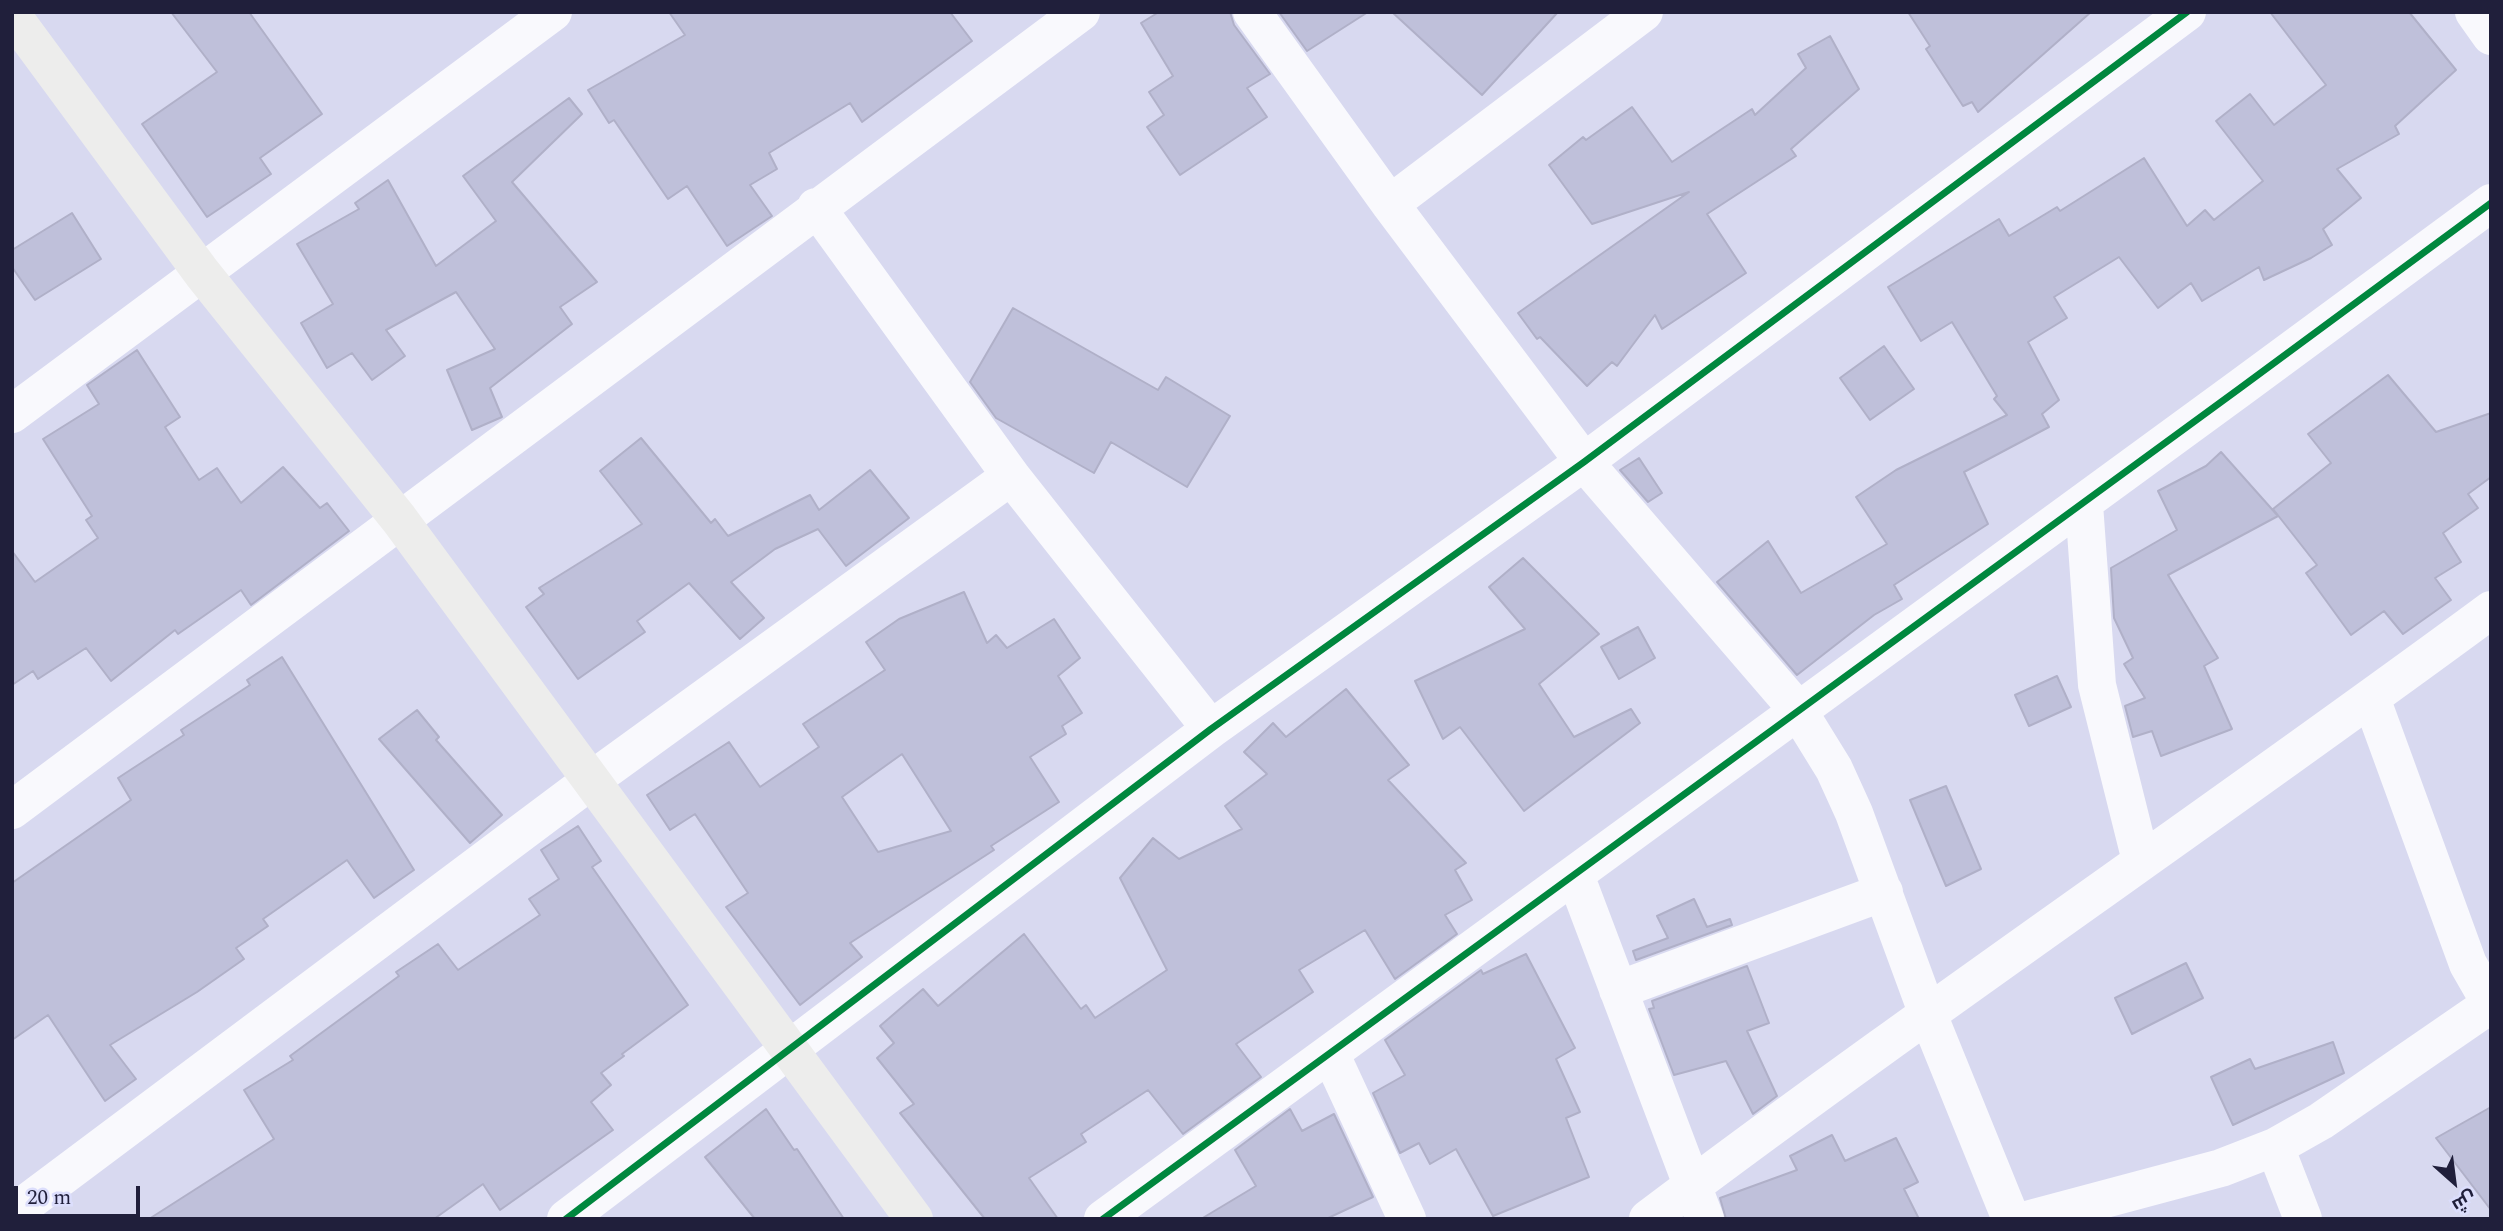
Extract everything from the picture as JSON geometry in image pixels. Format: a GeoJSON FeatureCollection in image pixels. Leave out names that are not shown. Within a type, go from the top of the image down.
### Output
{"type":"FeatureCollection","features":[{"type":"Feature","properties":{"kind":"street"},"geometry":{"type":"LineString","coordinates":[[12,414],[553,12]]}},
{"type":"Feature","properties":{"kind":"street"},"geometry":{"type":"LineString","coordinates":[[12,810],[398,519],[1081,12]]}},
{"type":"Feature","properties":{"kind":"street"},"geometry":{"type":"LineString","coordinates":[[1252,12],[1390,204],[1584,462],[1797,709],[1834,769],[1884,892],[1927,1012],[2011,1219]]}},
{"type":"Feature","properties":{"kind":"street"},"geometry":{"type":"LineString","coordinates":[[1390,204],[1644,12]]}},
{"type":"Feature","properties":{"kind":"street"},"geometry":{"type":"LineString","coordinates":[[566,1219],[790,1052],[1211,729],[1584,462],[2187,12]]}},
{"type":"Feature","properties":{"kind":"street"},"geometry":{"type":"LineString","coordinates":[[2474,12],[2491,36]]}},
{"type":"Feature","properties":{"kind":"street"},"geometry":{"type":"LineString","coordinates":[[12,15],[202,274],[398,519],[593,779],[790,1052],[915,1219]]}},
{"type":"Feature","properties":{"kind":"street"},"geometry":{"type":"LineString","coordinates":[[1103,1219],[1575,875],[1797,709],[2084,504],[2491,203]]}},
{"type":"Feature","properties":{"kind":"street"},"geometry":{"type":"LineString","coordinates":[[816,207],[1011,476],[1211,729]]}},
{"type":"Feature","properties":{"kind":"street"},"geometry":{"type":"LineString","coordinates":[[12,1214],[593,779],[1011,476]]}},
{"type":"Feature","properties":{"kind":"street"},"geometry":{"type":"LineString","coordinates":[[2084,504],[2097,685],[2141,861]]}},
{"type":"Feature","properties":{"kind":"street"},"geometry":{"type":"LineString","coordinates":[[1648,1219],[1699,1202],[1927,1012],[2491,610]]}},
{"type":"Feature","properties":{"kind":"street"},"geometry":{"type":"LineString","coordinates":[[2030,1219],[2221,1168],[2275,1147],[2321,1121],[2491,1004],[2468,964],[2371,698]]}},
{"type":"Feature","properties":{"kind":"street"},"geometry":{"type":"LineString","coordinates":[[1575,875],[1699,1202]]}},
{"type":"Feature","properties":{"kind":"street"},"geometry":{"type":"LineString","coordinates":[[1618,990],[1884,892]]}},
{"type":"Feature","properties":{"kind":"street"},"geometry":{"type":"LineString","coordinates":[[1330,1053],[1407,1219]]}},
{"type":"Feature","properties":{"kind":"street"},"geometry":{"type":"LineString","coordinates":[[2275,1147],[2303,1219]]}},
{"type":"Feature","properties":{"kind":"building"},"geometry":{"type":"Polygon","coordinates":[[[171,12],[249,12],[322,114],[260,158],[271,174],[207,217],[142,124],[217,72],[171,12]]]}},
{"type":"Feature","properties":{"kind":"building"},"geometry":{"type":"Polygon","coordinates":[[[669,12],[950,12],[972,41],[862,122],[850,103],[769,153],[777,169],[750,185],[772,216],[727,246],[687,186],[668,199],[614,120],[609,123],[588,90],[685,35],[669,12]]]}},
{"type":"Feature","properties":{"kind":"building"},"geometry":{"type":"Polygon","coordinates":[[[1159,12],[1230,12],[1234,25],[1270,74],[1247,88],[1267,117],[1180,175],[1147,127],[1164,115],[1149,92],[1173,76],[1141,23],[1159,12]]]}},
{"type":"Feature","properties":{"kind":"building"},"geometry":{"type":"Polygon","coordinates":[[[1279,12],[1368,12],[1307,51],[1279,12]]]}},
{"type":"Feature","properties":{"kind":"building"},"geometry":{"type":"Polygon","coordinates":[[[1392,12],[1558,12],[1482,95],[1392,12]]]}},
{"type":"Feature","properties":{"kind":"building"},"geometry":{"type":"Polygon","coordinates":[[[1908,12],[2091,12],[1978,112],[1972,102],[1963,106],[1926,49],[1930,46],[1908,12]]]}},
{"type":"Feature","properties":{"kind":"building"},"geometry":{"type":"Polygon","coordinates":[[[2270,12],[2409,12],[2456,70],[2395,126],[2399,134],[2337,169],[2361,198],[2323,229],[2332,245],[2311,258],[2264,280],[2259,267],[2202,301],[2191,283],[2158,308],[2119,257],[2054,297],[2067,318],[2028,342],[2059,400],[2042,414],[2049,427],[1964,472],[1988,524],[1894,585],[1902,599],[1874,615],[1797,675],[1717,582],[1768,541],[1801,593],[1887,544],[1856,497],[1896,470],[2007,415],[1994,399],[1997,396],[1952,322],[1921,341],[1888,287],[1999,219],[2009,236],[2057,207],[2060,211],[2144,158],[2187,226],[2205,210],[2214,220],[2263,181],[2216,121],[2250,94],[2274,125],[2326,85],[2270,12]]]}},
{"type":"Feature","properties":{"kind":"building"},"geometry":{"type":"Polygon","coordinates":[[[1830,36],[1859,89],[1791,149],[1796,156],[1707,214],[1746,273],[1662,329],[1655,315],[1617,366],[1612,362],[1587,386],[1540,337],[1537,339],[1518,313],[1689,192],[1592,224],[1549,165],[1583,137],[1586,140],[1632,107],[1672,162],[1752,109],[1755,115],[1806,68],[1798,54],[1830,36]]]}},
{"type":"Feature","properties":{"kind":"building"},"geometry":{"type":"Polygon","coordinates":[[[569,98],[582,114],[512,182],[597,282],[560,307],[572,324],[490,388],[502,417],[472,430],[447,370],[495,349],[456,292],[386,330],[405,356],[372,380],[352,353],[327,368],[301,323],[333,304],[297,244],[359,209],[355,203],[388,180],[436,266],[496,221],[463,176],[569,98]]]}},
{"type":"Feature","properties":{"kind":"building"},"geometry":{"type":"Polygon","coordinates":[[[72,213],[101,259],[35,300],[12,267],[12,250],[72,213]]]}},
{"type":"Feature","properties":{"kind":"building"},"geometry":{"type":"Polygon","coordinates":[[[1013,308],[1158,390],[1166,377],[1230,416],[1187,487],[1111,442],[1094,473],[996,418],[970,382],[1013,308]]]}},
{"type":"Feature","properties":{"kind":"building"},"geometry":{"type":"Polygon","coordinates":[[[1884,346],[1914,389],[1870,420],[1840,378],[1884,346]]]}},
{"type":"Feature","properties":{"kind":"building"},"geometry":{"type":"Polygon","coordinates":[[[137,350],[180,417],[165,427],[199,480],[217,468],[241,503],[283,467],[320,508],[327,503],[349,531],[251,605],[241,590],[178,634],[175,630],[111,681],[86,648],[38,679],[33,671],[12,685],[12,551],[35,582],[98,538],[86,520],[92,516],[43,439],[99,404],[87,385],[137,350]]]}},
{"type":"Feature","properties":{"kind":"building"},"geometry":{"type":"Polygon","coordinates":[[[2388,375],[2436,432],[2491,413],[2491,477],[2468,494],[2478,508],[2443,533],[2461,562],[2435,578],[2451,600],[2403,634],[2384,611],[2351,635],[2306,573],[2317,565],[2273,509],[2331,463],[2308,434],[2388,375]]]}},
{"type":"Feature","properties":{"kind":"building"},"geometry":{"type":"Polygon","coordinates":[[[641,438],[711,523],[715,519],[728,536],[810,495],[819,510],[870,470],[909,518],[846,566],[818,529],[775,549],[731,582],[764,618],[740,639],[689,583],[637,621],[645,632],[578,679],[526,607],[544,594],[539,588],[642,524],[600,471],[641,438]]]}},
{"type":"Feature","properties":{"kind":"building"},"geometry":{"type":"Polygon","coordinates":[[[2221,452],[2278,516],[2168,575],[2218,658],[2204,666],[2232,729],[2161,756],[2152,731],[2133,737],[2125,706],[2145,698],[2124,664],[2133,658],[2114,618],[2111,568],[2177,530],[2158,491],[2206,466],[2221,452]]]}},
{"type":"Feature","properties":{"kind":"building"},"geometry":{"type":"Polygon","coordinates":[[[1639,458],[1662,493],[1648,502],[1620,470],[1639,458]]]}},
{"type":"Feature","properties":{"kind":"building"},"geometry":{"type":"Polygon","coordinates":[[[1523,558],[1599,634],[1539,684],[1574,737],[1631,709],[1640,723],[1524,811],[1460,727],[1443,739],[1415,681],[1525,629],[1489,587],[1523,558]]]}},
{"type":"Feature","properties":{"kind":"building"},"geometry":{"type":"Polygon","coordinates":[[[964,592],[987,643],[996,635],[1007,648],[1054,619],[1080,658],[1058,676],[1082,713],[1062,726],[1066,734],[1030,757],[1059,802],[991,846],[994,850],[850,943],[862,957],[800,1005],[726,907],[748,893],[695,814],[670,830],[647,795],[729,742],[760,787],[819,747],[803,724],[885,670],[866,642],[899,619],[964,592]],[[902,754],[842,797],[878,852],[951,831],[902,754]]]}},
{"type":"Feature","properties":{"kind":"building"},"geometry":{"type":"Polygon","coordinates":[[[1638,627],[1655,658],[1619,679],[1601,647],[1638,627]]]}},
{"type":"Feature","properties":{"kind":"building"},"geometry":{"type":"Polygon","coordinates":[[[282,657],[414,870],[374,898],[347,860],[263,919],[268,926],[236,948],[244,959],[197,992],[110,1045],[136,1079],[105,1101],[48,1015],[12,1040],[12,883],[131,800],[118,778],[184,735],[181,730],[250,685],[247,680],[282,657]]]}},
{"type":"Feature","properties":{"kind":"building"},"geometry":{"type":"Polygon","coordinates":[[[2057,676],[2071,707],[2029,726],[2015,695],[2057,676]]]}},
{"type":"Feature","properties":{"kind":"building"},"geometry":{"type":"Polygon","coordinates":[[[1346,689],[1409,765],[1388,780],[1466,863],[1455,870],[1472,900],[1445,915],[1457,934],[1395,979],[1365,930],[1299,970],[1313,992],[1236,1044],[1261,1077],[1183,1134],[1148,1090],[1081,1134],[1086,1142],[1029,1178],[1058,1219],[985,1219],[900,1113],[914,1104],[877,1058],[894,1043],[880,1026],[923,989],[938,1006],[1024,934],[1081,1009],[1086,1005],[1095,1018],[1167,970],[1120,878],[1153,838],[1179,859],[1242,829],[1225,806],[1267,774],[1244,752],[1273,723],[1286,737],[1346,689]]]}},
{"type":"Feature","properties":{"kind":"building"},"geometry":{"type":"Polygon","coordinates":[[[417,710],[439,737],[436,740],[502,815],[470,843],[379,739],[417,710]]]}},
{"type":"Feature","properties":{"kind":"building"},"geometry":{"type":"Polygon","coordinates":[[[1946,786],[1981,869],[1946,886],[1910,800],[1946,786]]]}},
{"type":"Feature","properties":{"kind":"building"},"geometry":{"type":"Polygon","coordinates":[[[578,826],[601,861],[592,867],[688,1005],[601,1073],[611,1085],[591,1102],[613,1130],[500,1210],[483,1184],[434,1219],[149,1219],[274,1139],[244,1090],[293,1060],[290,1056],[399,976],[396,972],[438,944],[458,970],[540,915],[529,899],[559,879],[541,850],[578,826]]]}},
{"type":"Feature","properties":{"kind":"building"},"geometry":{"type":"Polygon","coordinates":[[[1694,899],[1707,927],[1730,919],[1732,925],[1636,960],[1633,951],[1668,938],[1657,916],[1694,899]]]}},
{"type":"Feature","properties":{"kind":"building"},"geometry":{"type":"Polygon","coordinates":[[[1526,954],[1575,1048],[1556,1059],[1580,1112],[1566,1118],[1589,1177],[1493,1216],[1456,1149],[1430,1164],[1419,1143],[1400,1153],[1373,1093],[1405,1075],[1385,1040],[1481,970],[1483,974],[1526,954]]]}},
{"type":"Feature","properties":{"kind":"building"},"geometry":{"type":"Polygon","coordinates":[[[2186,963],[2203,998],[2132,1034],[2115,998],[2186,963]]]}},
{"type":"Feature","properties":{"kind":"building"},"geometry":{"type":"Polygon","coordinates":[[[1747,966],[1769,1023],[1747,1031],[1777,1096],[1753,1114],[1726,1061],[1674,1075],[1649,1009],[1654,1008],[1652,1001],[1747,966]]]}},
{"type":"Feature","properties":{"kind":"building"},"geometry":{"type":"Polygon","coordinates":[[[2333,1042],[2344,1073],[2233,1125],[2211,1077],[2250,1059],[2255,1069],[2333,1042]]]}},
{"type":"Feature","properties":{"kind":"building"},"geometry":{"type":"Polygon","coordinates":[[[2491,1107],[2491,1210],[2436,1138],[2491,1107]]]}},
{"type":"Feature","properties":{"kind":"building"},"geometry":{"type":"Polygon","coordinates":[[[766,1109],[794,1150],[797,1149],[844,1219],[755,1219],[705,1157],[766,1109]]]}},
{"type":"Feature","properties":{"kind":"building"},"geometry":{"type":"Polygon","coordinates":[[[1290,1109],[1302,1131],[1334,1114],[1373,1197],[1326,1219],[1201,1219],[1256,1186],[1235,1150],[1290,1109]]]}},
{"type":"Feature","properties":{"kind":"building"},"geometry":{"type":"Polygon","coordinates":[[[1832,1135],[1845,1161],[1896,1138],[1918,1182],[1904,1189],[1919,1219],[1726,1219],[1720,1198],[1797,1170],[1790,1156],[1832,1135]]]}},
{"type":"Feature","properties":{"kind":"cycle path"},"geometry":{"type":"LineString","coordinates":[[566,1219],[1211,729],[1584,462],[2187,12]]}},
{"type":"Feature","properties":{"kind":"cycle path"},"geometry":{"type":"LineString","coordinates":[[1103,1219],[2491,203]]}}]}
